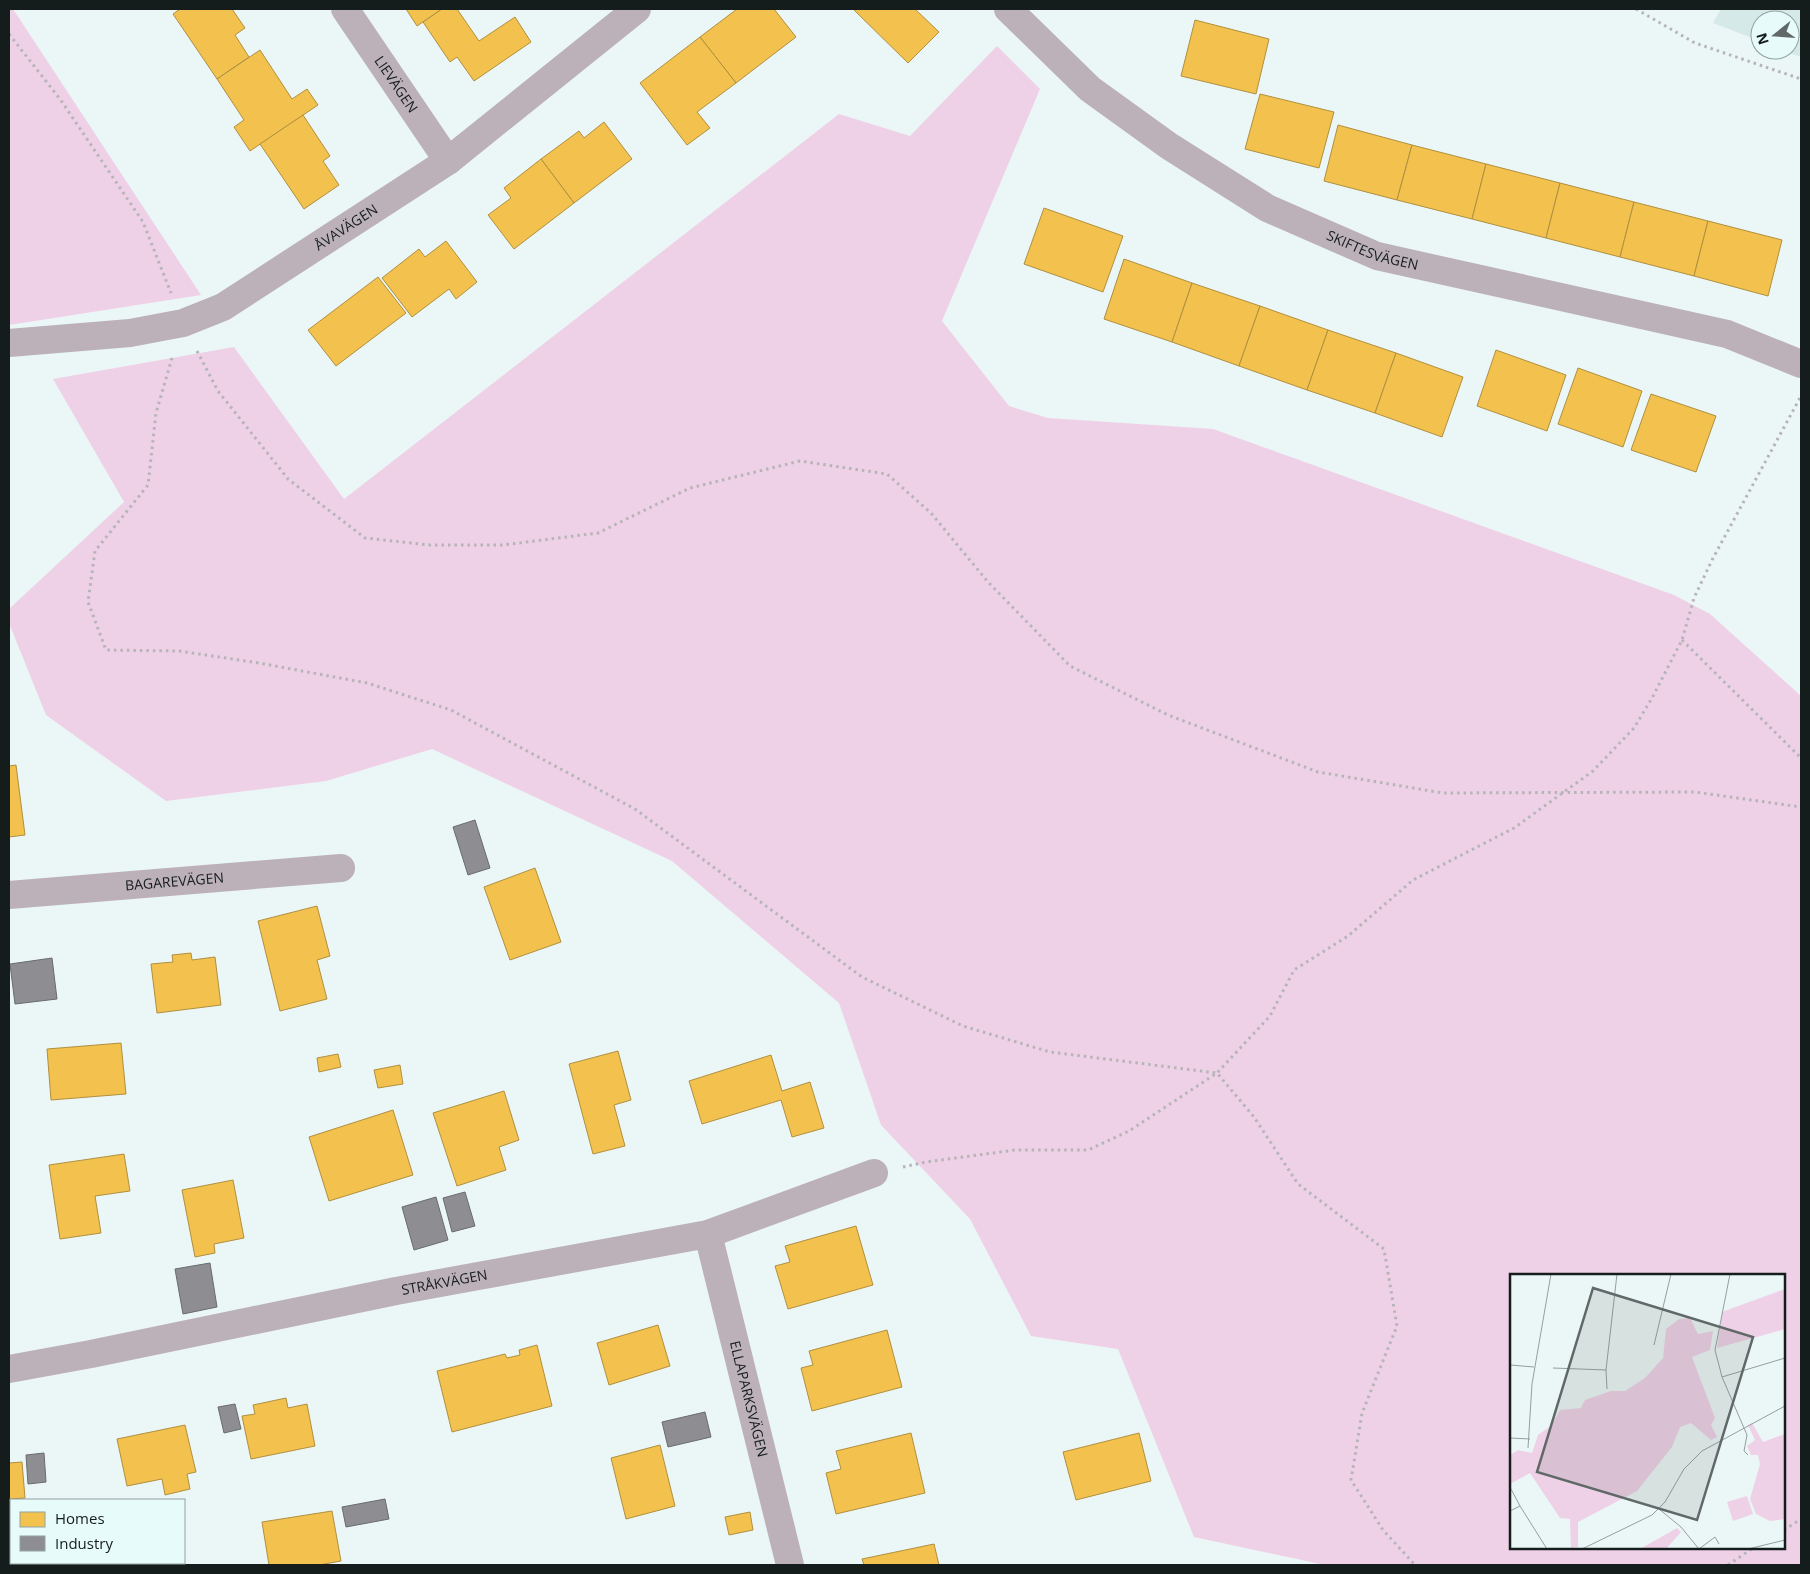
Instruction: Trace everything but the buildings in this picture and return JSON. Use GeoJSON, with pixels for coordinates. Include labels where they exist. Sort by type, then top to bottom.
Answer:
{"type":"FeatureCollection","features":[{"type":"Feature","properties":{"kind":"street","name":"LIEVÄGEN"},"geometry":{"type":"LineString","coordinates":[[345,9],[448,161]]}},
{"type":"Feature","properties":{"kind":"street","name":"ÅVAVÄGEN"},"geometry":{"type":"LineString","coordinates":[[9,343],[130,333],[183,323],[223,306],[448,161],[637,9]]}},
{"type":"Feature","properties":{"kind":"street","name":"SKIFTESVÄGEN"},"geometry":{"type":"LineString","coordinates":[[1008,9],[1090,89],[1169,146],[1267,208],[1378,256],[1727,334],[1801,364]]}},
{"type":"Feature","properties":{"kind":"street","name":"BAGAREVÄGEN"},"geometry":{"type":"LineString","coordinates":[[9,895],[341,868]]}},
{"type":"Feature","properties":{"kind":"street","name":"STRÅKVÄGEN"},"geometry":{"type":"LineString","coordinates":[[9,1369],[101,1352],[396,1291],[708,1234],[874,1173]]}},
{"type":"Feature","properties":{"kind":"street","name":"ELLAPARKSVÄGEN"},"geometry":{"type":"LineString","coordinates":[[708,1234],[790,1565]]}},
{"type":"Feature","properties":{"kind":"path"},"geometry":{"type":"LineString","coordinates":[[1636,9],[1695,43],[1801,79]]}},
{"type":"Feature","properties":{"kind":"path"},"geometry":{"type":"LineString","coordinates":[[9,34],[60,99],[143,222],[183,323],[218,391],[288,479],[366,538],[430,545],[503,545],[598,533],[690,488],[800,461],[887,474],[931,513],[988,582],[1070,666],[1168,715],[1318,772],[1443,793],[1695,792],[1801,807]]}},
{"type":"Feature","properties":{"kind":"path"},"geometry":{"type":"LineString","coordinates":[[183,323],[156,414],[148,485],[96,551],[88,602],[106,650],[179,651],[259,663],[367,683],[451,710],[635,809],[862,977],[963,1026],[1050,1052],[1217,1073],[1254,1117],[1298,1184],[1384,1249],[1397,1326],[1362,1413],[1351,1480],[1383,1530],[1415,1565]]}},
{"type":"Feature","properties":{"kind":"path"},"geometry":{"type":"LineString","coordinates":[[874,1173],[926,1162],[1015,1150],[1088,1150],[1129,1130],[1217,1073],[1270,1016],[1294,970],[1348,936],[1413,880],[1514,828],[1593,771],[1634,728],[1682,640],[1694,598],[1712,560],[1801,396]]}},
{"type":"Feature","properties":{"kind":"path"},"geometry":{"type":"LineString","coordinates":[[1682,640],[1801,758]]}},
{"type":"Feature","properties":{"kind":"path"},"geometry":{"type":"LineString","coordinates":[[1785,1529],[1801,1519]]}},
{"type":"Feature","properties":{"kind":"path"},"geometry":{"type":"LineString","coordinates":[[1728,1565],[1752,1549]]}},
{"type":"Feature","properties":{"kind":"shaded area"},"geometry":{"type":"Polygon","coordinates":[[[9,9],[13,9],[201,295],[9,325],[9,9]]]}},
{"type":"Feature","properties":{"kind":"shaded area"},"geometry":{"type":"Polygon","coordinates":[[[1721,9],[1801,9],[1801,57],[1800,10],[1750,10],[1750,37],[1713,23],[1721,9]]]}},
{"type":"Feature","properties":{"kind":"shaded area"},"geometry":{"type":"Polygon","coordinates":[[[997,46],[1040,89],[942,321],[1009,406],[1048,418],[1213,429],[1674,595],[1710,614],[1801,696],[1801,1565],[1325,1565],[1194,1537],[1118,1349],[1031,1336],[970,1219],[881,1125],[839,1003],[672,861],[432,749],[326,781],[166,801],[46,715],[9,623],[9,609],[124,502],[53,379],[234,347],[344,499],[839,114],[910,136],[997,46]]]}}]}
